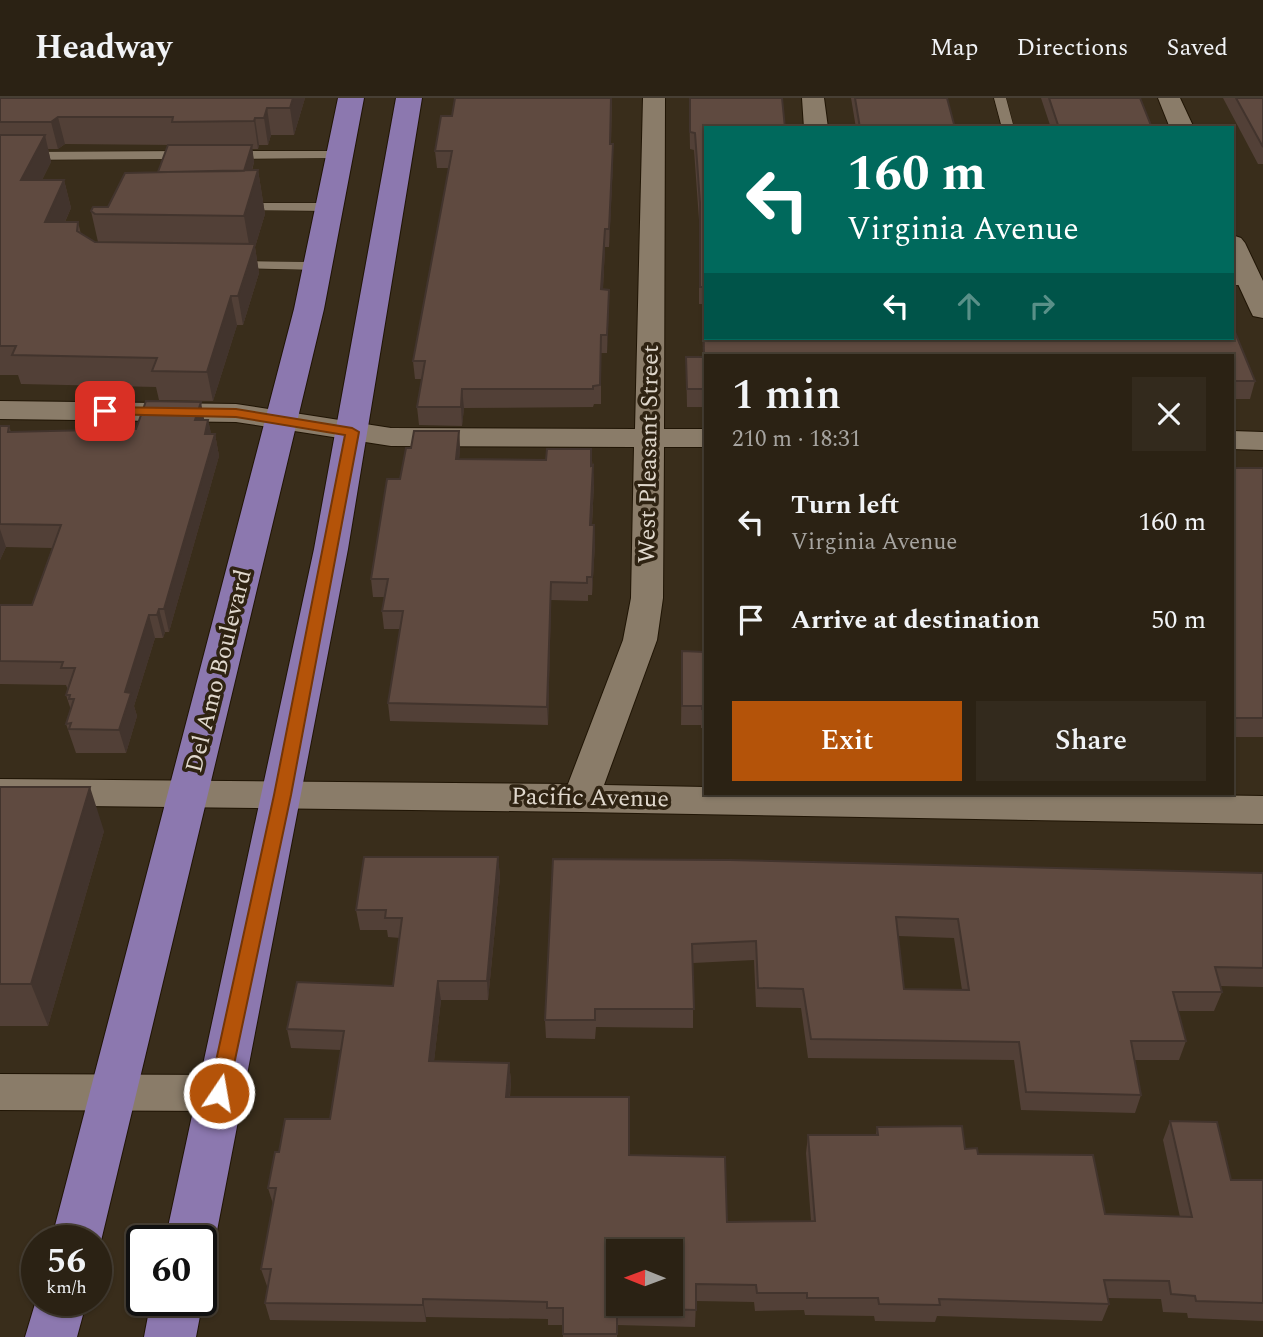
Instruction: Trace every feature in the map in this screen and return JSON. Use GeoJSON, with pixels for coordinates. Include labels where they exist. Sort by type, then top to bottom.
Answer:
{"type":"FeatureCollection","features":[{"type":"Feature","properties":{"kind":"main road","name":"Del Amo Boulevard"},"geometry":{"type":"LineString","coordinates":[[80,1225],[282,419],[351,98]]}},
{"type":"Feature","properties":{"kind":"main road"},"geometry":{"type":"LineString","coordinates":[[193,1225],[282,795],[352,432],[409,98]]}},
{"type":"Feature","properties":{"kind":"main road"},"geometry":{"type":"LineString","coordinates":[[51,1337],[57,1316]]}},
{"type":"Feature","properties":{"kind":"main road"},"geometry":{"type":"LineString","coordinates":[[170,1337],[174,1316]]}},
{"type":"Feature","properties":{"kind":"street","name":"West Pleasant Street"},"geometry":{"type":"LineString","coordinates":[[580,798],[640,640],[648,597],[654,98]]}},
{"type":"Feature","properties":{"kind":"street"},"geometry":{"type":"LineString","coordinates":[[813,98],[816,126]]}},
{"type":"Feature","properties":{"kind":"street"},"geometry":{"type":"LineString","coordinates":[[1170,98],[1181,126]]}},
{"type":"Feature","properties":{"kind":"street"},"geometry":{"type":"LineString","coordinates":[[1234,251],[1241,281],[1263,310]]}},
{"type":"Feature","properties":{"kind":"street"},"geometry":{"type":"LineString","coordinates":[[0,410],[236,413],[391,437],[704,438]]}},
{"type":"Feature","properties":{"kind":"street"},"geometry":{"type":"LineString","coordinates":[[1234,440],[1263,441]]}},
{"type":"Feature","properties":{"kind":"street","name":"Pacific Avenue"},"geometry":{"type":"LineString","coordinates":[[0,792],[580,798],[1263,810]]}},
{"type":"Feature","properties":{"kind":"street"},"geometry":{"type":"LineString","coordinates":[[0,1092],[219,1093]]}},
{"type":"Feature","properties":{"kind":"lane"},"geometry":{"type":"LineString","coordinates":[[1000,98],[1007,126]]}},
{"type":"Feature","properties":{"kind":"lane"},"geometry":{"type":"LineString","coordinates":[[0,156],[203,155]]}},
{"type":"Feature","properties":{"kind":"lane"},"geometry":{"type":"LineString","coordinates":[[217,155],[339,155]]}},
{"type":"Feature","properties":{"kind":"lane"},"geometry":{"type":"LineString","coordinates":[[232,207],[328,207]]}},
{"type":"Feature","properties":{"kind":"lane"},"geometry":{"type":"LineString","coordinates":[[227,265],[317,266]]}},
{"type":"Feature","properties":{"kind":"building"},"geometry":{"type":"Polygon","coordinates":[[[0,98],[293,98],[290,108],[267,108],[264,118],[255,118],[254,121],[172,122],[173,117],[58,117],[51,122],[0,122],[0,98]]]}},
{"type":"Feature","properties":{"kind":"building"},"geometry":{"type":"Polygon","coordinates":[[[455,98],[611,98],[610,144],[613,144],[609,229],[605,229],[601,289],[609,290],[607,335],[601,335],[600,385],[593,386],[593,389],[462,389],[461,407],[417,407],[425,361],[413,361],[452,151],[435,151],[441,116],[452,116],[455,98]]]}},
{"type":"Feature","properties":{"kind":"building"},"geometry":{"type":"Polygon","coordinates":[[[690,98],[782,98],[785,126],[704,126],[704,340],[1234,340],[1234,330],[1255,381],[1234,381],[1234,354],[704,354],[704,357],[703,287],[700,287],[700,203],[695,133],[690,132],[690,98]]]}},
{"type":"Feature","properties":{"kind":"building"},"geometry":{"type":"Polygon","coordinates":[[[855,98],[947,98],[954,126],[860,126],[855,98]]]}},
{"type":"Feature","properties":{"kind":"building"},"geometry":{"type":"Polygon","coordinates":[[[1049,98],[1140,98],[1151,126],[1058,126],[1049,98]]]}},
{"type":"Feature","properties":{"kind":"building"},"geometry":{"type":"Polygon","coordinates":[[[1236,98],[1263,98],[1263,147],[1236,98]]]}},
{"type":"Feature","properties":{"kind":"building"},"geometry":{"type":"Polygon","coordinates":[[[0,135],[45,135],[21,180],[64,180],[45,222],[78,222],[77,231],[95,242],[255,244],[238,296],[231,296],[207,372],[152,371],[157,358],[12,355],[16,346],[0,346],[0,135]]]}},
{"type":"Feature","properties":{"kind":"building"},"geometry":{"type":"Polygon","coordinates":[[[168,145],[252,145],[244,171],[158,172],[168,145]]]}},
{"type":"Feature","properties":{"kind":"building"},"geometry":{"type":"Polygon","coordinates":[[[258,170],[244,216],[95,214],[91,211],[93,207],[108,207],[125,173],[258,170]]]}},
{"type":"Feature","properties":{"kind":"building"},"geometry":{"type":"Polygon","coordinates":[[[686,357],[704,357],[704,389],[687,389],[686,357]]]}},
{"type":"Feature","properties":{"kind":"building"},"geometry":{"type":"Polygon","coordinates":[[[146,401],[201,402],[195,420],[208,420],[205,434],[215,434],[164,609],[159,609],[157,615],[149,615],[125,692],[131,693],[119,730],[69,729],[71,723],[66,724],[74,699],[69,699],[70,695],[66,695],[75,668],[61,668],[63,662],[0,661],[0,605],[32,605],[61,525],[0,524],[0,426],[9,426],[8,432],[136,429],[146,401]]]}},
{"type":"Feature","properties":{"kind":"building"},"geometry":{"type":"Polygon","coordinates":[[[414,431],[459,431],[456,459],[546,460],[547,449],[591,449],[591,466],[593,465],[590,525],[594,525],[592,577],[587,577],[587,583],[551,582],[547,707],[388,703],[403,611],[382,611],[388,579],[371,579],[387,479],[400,479],[406,448],[411,448],[414,431]]]}},
{"type":"Feature","properties":{"kind":"building"},"geometry":{"type":"Polygon","coordinates":[[[1234,468],[1263,468],[1263,718],[1234,718],[1234,468]]]}},
{"type":"Feature","properties":{"kind":"building"},"geometry":{"type":"Polygon","coordinates":[[[682,651],[704,652],[704,709],[702,706],[682,706],[682,651]]]}},
{"type":"Feature","properties":{"kind":"building"},"geometry":{"type":"Polygon","coordinates":[[[0,787],[90,787],[31,984],[0,984],[0,787]]]}},
{"type":"Feature","properties":{"kind":"building"},"geometry":{"type":"Polygon","coordinates":[[[364,857],[498,857],[487,981],[438,981],[429,1061],[509,1063],[506,1097],[629,1097],[629,1155],[725,1157],[727,1222],[815,1221],[808,1135],[878,1135],[877,1127],[962,1126],[965,1149],[977,1148],[978,1154],[1093,1155],[1105,1214],[1192,1217],[1170,1121],[1217,1122],[1231,1180],[1263,1180],[1263,1303],[1196,1301],[1195,1296],[1171,1294],[1169,1281],[1104,1280],[1109,1304],[939,1299],[940,1305],[879,1304],[878,1298],[807,1298],[807,1293],[757,1293],[756,1285],[696,1284],[696,1310],[683,1310],[683,1239],[606,1239],[606,1316],[617,1316],[617,1334],[563,1334],[563,1308],[547,1308],[547,1302],[423,1299],[423,1305],[265,1303],[271,1269],[261,1269],[276,1188],[268,1188],[275,1152],[279,1152],[285,1119],[330,1119],[344,1031],[287,1029],[297,982],[393,986],[402,918],[385,918],[386,910],[356,910],[364,857]]]}},
{"type":"Feature","properties":{"kind":"building"},"geometry":{"type":"Polygon","coordinates":[[[553,859],[730,860],[1263,873],[1263,968],[1215,967],[1222,992],[1173,992],[1186,1041],[1131,1041],[1141,1095],[1026,1092],[1019,1042],[811,1039],[803,989],[758,988],[756,941],[692,944],[694,1009],[595,1009],[595,1020],[545,1020],[553,859]],[[896,917],[904,989],[969,990],[958,919],[896,917]]]}},
{"type":"Feature","properties":{"kind":"route"},"geometry":{"type":"LineString","coordinates":[[105,411],[236,413],[352,432],[282,795],[219,1093]]}}]}
